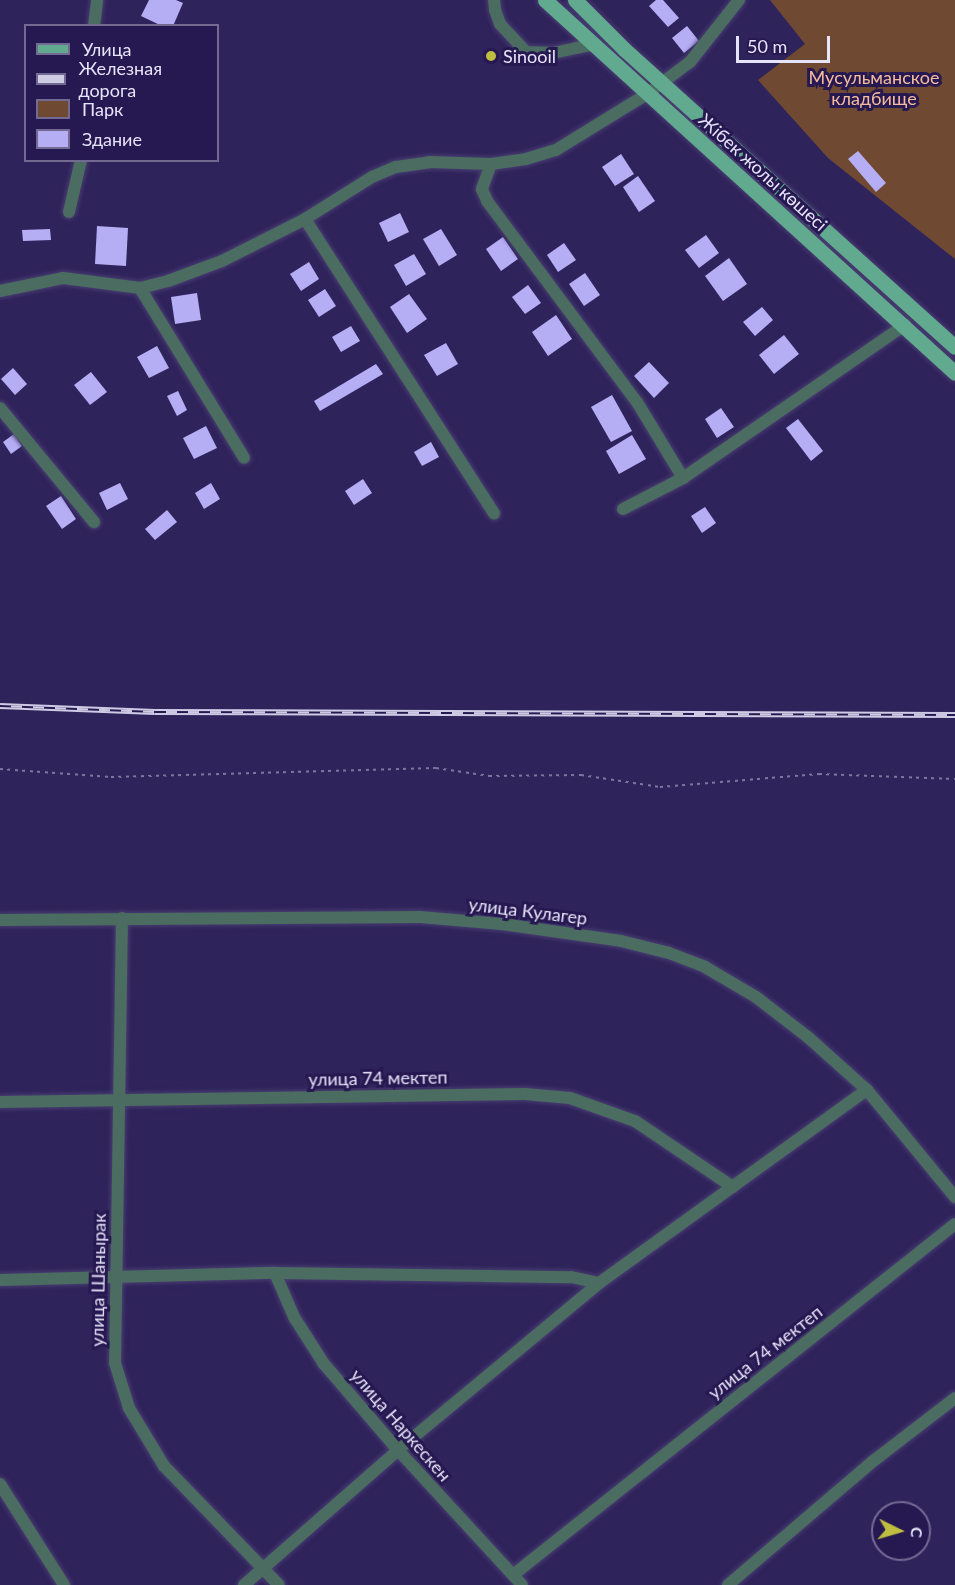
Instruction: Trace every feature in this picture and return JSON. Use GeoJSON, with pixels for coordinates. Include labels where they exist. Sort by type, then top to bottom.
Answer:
{"type":"FeatureCollection","features":[{"type":"Feature","properties":{"kind":"main road","name":"Жібек жолы көшесі"},"geometry":{"type":"LineString","coordinates":[[545,0],[955,373]]}},
{"type":"Feature","properties":{"kind":"main road","name":"Жібек жолы көшесі"},"geometry":{"type":"LineString","coordinates":[[575,0],[662,82],[955,347]]}},
{"type":"Feature","properties":{"kind":"street"},"geometry":{"type":"LineString","coordinates":[[94,24],[97,0]]}},
{"type":"Feature","properties":{"kind":"street"},"geometry":{"type":"LineString","coordinates":[[494,0],[495,10],[501,24],[526,51],[553,53],[592,45]]}},
{"type":"Feature","properties":{"kind":"street"},"geometry":{"type":"LineString","coordinates":[[0,291],[63,278],[140,288],[222,261],[304,219],[372,177],[396,167],[430,162],[491,164],[526,159],[556,150],[647,94],[690,62],[739,0]]}},
{"type":"Feature","properties":{"kind":"street"},"geometry":{"type":"LineString","coordinates":[[69,212],[81,162]]}},
{"type":"Feature","properties":{"kind":"street"},"geometry":{"type":"LineString","coordinates":[[491,164],[482,189],[486,201],[637,402],[683,478]]}},
{"type":"Feature","properties":{"kind":"street"},"geometry":{"type":"LineString","coordinates":[[304,219],[494,513]]}},
{"type":"Feature","properties":{"kind":"street"},"geometry":{"type":"LineString","coordinates":[[140,288],[244,458]]}},
{"type":"Feature","properties":{"kind":"street"},"geometry":{"type":"LineString","coordinates":[[622,509],[683,478],[905,326]]}},
{"type":"Feature","properties":{"kind":"street"},"geometry":{"type":"LineString","coordinates":[[0,408],[94,522]]}},
{"type":"Feature","properties":{"kind":"street","name":"улица Шанырак"},"geometry":{"type":"LineString","coordinates":[[122,918],[115,1363],[129,1408],[164,1466],[279,1585]]}},
{"type":"Feature","properties":{"kind":"street","name":"улица Кулагер"},"geometry":{"type":"LineString","coordinates":[[0,920],[420,918],[502,924],[621,941],[669,953],[705,967],[756,997],[809,1038],[867,1090],[955,1197]]}},
{"type":"Feature","properties":{"kind":"street"},"geometry":{"type":"LineString","coordinates":[[244,1585],[398,1450],[599,1283],[867,1090]]}},
{"type":"Feature","properties":{"kind":"street","name":"улица 74 мектеп"},"geometry":{"type":"LineString","coordinates":[[0,1102],[525,1094],[570,1098],[635,1121],[733,1187]]}},
{"type":"Feature","properties":{"kind":"street","name":"улица 74 мектеп"},"geometry":{"type":"LineString","coordinates":[[513,1575],[955,1224]]}},
{"type":"Feature","properties":{"kind":"street"},"geometry":{"type":"LineString","coordinates":[[0,1280],[275,1273],[571,1277],[599,1283]]}},
{"type":"Feature","properties":{"kind":"street","name":"улица Наркескен"},"geometry":{"type":"LineString","coordinates":[[275,1273],[294,1317],[324,1364],[398,1450],[522,1585]]}},
{"type":"Feature","properties":{"kind":"street"},"geometry":{"type":"LineString","coordinates":[[728,1585],[855,1476],[955,1398]]}},
{"type":"Feature","properties":{"kind":"street"},"geometry":{"type":"LineString","coordinates":[[0,1484],[64,1585]]}},
{"type":"Feature","properties":{"kind":"path"},"geometry":{"type":"LineString","coordinates":[[0,769],[111,777],[436,768],[489,776],[581,775],[660,787],[819,774],[955,779]]}},
{"type":"Feature","properties":{"kind":"green space","name":"Мусульманское кладбище"},"geometry":{"type":"Polygon","coordinates":[[[770,0],[955,0],[955,259],[828,158],[758,80],[805,44],[770,0]]]}},
{"type":"Feature","properties":{"kind":"building"},"geometry":{"type":"Polygon","coordinates":[[[149,0],[176,0],[183,3],[174,24],[158,24],[141,16],[149,0]]]}},
{"type":"Feature","properties":{"kind":"building"},"geometry":{"type":"Polygon","coordinates":[[[656,0],[663,0],[679,18],[668,27],[649,6],[656,0]]]}},
{"type":"Feature","properties":{"kind":"building"},"geometry":{"type":"Polygon","coordinates":[[[687,26],[699,41],[684,53],[672,38],[687,26]]]}},
{"type":"Feature","properties":{"kind":"building"},"geometry":{"type":"Polygon","coordinates":[[[858,151],[886,183],[876,192],[848,159],[858,151]]]}},
{"type":"Feature","properties":{"kind":"building"},"geometry":{"type":"Polygon","coordinates":[[[621,154],[634,174],[615,186],[602,167],[621,154]]]}},
{"type":"Feature","properties":{"kind":"building"},"geometry":{"type":"Polygon","coordinates":[[[638,176],[655,201],[639,212],[623,187],[638,176]]]}},
{"type":"Feature","properties":{"kind":"building"},"geometry":{"type":"Polygon","coordinates":[[[400,213],[409,232],[388,242],[379,223],[400,213]]]}},
{"type":"Feature","properties":{"kind":"building"},"geometry":{"type":"Polygon","coordinates":[[[97,226],[128,228],[126,266],[95,264],[97,226]]]}},
{"type":"Feature","properties":{"kind":"building"},"geometry":{"type":"Polygon","coordinates":[[[50,229],[51,240],[23,241],[22,230],[50,229]]]}},
{"type":"Feature","properties":{"kind":"building"},"geometry":{"type":"Polygon","coordinates":[[[441,229],[457,255],[439,266],[423,239],[441,229]]]}},
{"type":"Feature","properties":{"kind":"building"},"geometry":{"type":"Polygon","coordinates":[[[706,235],[719,253],[699,268],[685,250],[706,235]]]}},
{"type":"Feature","properties":{"kind":"building"},"geometry":{"type":"Polygon","coordinates":[[[503,237],[518,259],[501,271],[486,249],[503,237]]]}},
{"type":"Feature","properties":{"kind":"building"},"geometry":{"type":"Polygon","coordinates":[[[564,243],[576,260],[558,272],[547,255],[564,243]]]}},
{"type":"Feature","properties":{"kind":"building"},"geometry":{"type":"Polygon","coordinates":[[[414,254],[426,274],[406,286],[394,265],[414,254]]]}},
{"type":"Feature","properties":{"kind":"building"},"geometry":{"type":"Polygon","coordinates":[[[729,258],[747,284],[723,301],[705,276],[729,258]]]}},
{"type":"Feature","properties":{"kind":"building"},"geometry":{"type":"Polygon","coordinates":[[[309,262],[319,279],[301,291],[290,274],[309,262]]]}},
{"type":"Feature","properties":{"kind":"building"},"geometry":{"type":"Polygon","coordinates":[[[585,273],[600,295],[584,306],[569,284],[585,273]]]}},
{"type":"Feature","properties":{"kind":"building"},"geometry":{"type":"Polygon","coordinates":[[[528,285],[541,303],[525,314],[512,297],[528,285]]]}},
{"type":"Feature","properties":{"kind":"building"},"geometry":{"type":"Polygon","coordinates":[[[325,289],[336,306],[319,317],[308,300],[325,289]]]}},
{"type":"Feature","properties":{"kind":"building"},"geometry":{"type":"Polygon","coordinates":[[[197,293],[201,320],[175,324],[171,297],[197,293]]]}},
{"type":"Feature","properties":{"kind":"building"},"geometry":{"type":"Polygon","coordinates":[[[409,294],[427,319],[407,333],[390,307],[409,294]]]}},
{"type":"Feature","properties":{"kind":"building"},"geometry":{"type":"Polygon","coordinates":[[[762,307],[773,320],[755,336],[743,322],[762,307]]]}},
{"type":"Feature","properties":{"kind":"building"},"geometry":{"type":"Polygon","coordinates":[[[556,315],[572,339],[548,356],[532,332],[556,315]]]}},
{"type":"Feature","properties":{"kind":"building"},"geometry":{"type":"Polygon","coordinates":[[[351,326],[360,341],[341,352],[332,337],[351,326]]]}},
{"type":"Feature","properties":{"kind":"building"},"geometry":{"type":"Polygon","coordinates":[[[784,335],[799,354],[774,374],[759,355],[784,335]]]}},
{"type":"Feature","properties":{"kind":"building"},"geometry":{"type":"Polygon","coordinates":[[[446,343],[458,364],[437,376],[424,355],[446,343]]]}},
{"type":"Feature","properties":{"kind":"building"},"geometry":{"type":"Polygon","coordinates":[[[157,346],[169,368],[149,378],[137,357],[157,346]]]}},
{"type":"Feature","properties":{"kind":"building"},"geometry":{"type":"Polygon","coordinates":[[[649,362],[669,383],[654,398],[634,376],[649,362]]]}},
{"type":"Feature","properties":{"kind":"building"},"geometry":{"type":"Polygon","coordinates":[[[376,364],[383,374],[320,411],[314,401],[376,364]]]}},
{"type":"Feature","properties":{"kind":"building"},"geometry":{"type":"Polygon","coordinates":[[[13,368],[27,384],[15,395],[1,379],[13,368]]]}},
{"type":"Feature","properties":{"kind":"building"},"geometry":{"type":"Polygon","coordinates":[[[91,372],[107,392],[90,405],[74,385],[91,372]]]}},
{"type":"Feature","properties":{"kind":"building"},"geometry":{"type":"Polygon","coordinates":[[[178,391],[187,410],[177,416],[167,396],[178,391]]]}},
{"type":"Feature","properties":{"kind":"building"},"geometry":{"type":"Polygon","coordinates":[[[612,395],[632,431],[611,442],[591,407],[612,395]]]}},
{"type":"Feature","properties":{"kind":"building"},"geometry":{"type":"Polygon","coordinates":[[[721,408],[734,427],[717,438],[705,419],[721,408]]]}},
{"type":"Feature","properties":{"kind":"building"},"geometry":{"type":"Polygon","coordinates":[[[798,419],[823,451],[811,461],[786,428],[798,419]]]}},
{"type":"Feature","properties":{"kind":"building"},"geometry":{"type":"Polygon","coordinates":[[[206,426],[217,448],[194,459],[183,438],[206,426]]]}},
{"type":"Feature","properties":{"kind":"building"},"geometry":{"type":"Polygon","coordinates":[[[14,434],[22,446],[11,454],[3,442],[14,434]]]}},
{"type":"Feature","properties":{"kind":"building"},"geometry":{"type":"Polygon","coordinates":[[[632,435],[646,459],[619,474],[606,451],[632,435]]]}},
{"type":"Feature","properties":{"kind":"building"},"geometry":{"type":"Polygon","coordinates":[[[431,442],[439,457],[422,466],[414,452],[431,442]]]}},
{"type":"Feature","properties":{"kind":"building"},"geometry":{"type":"Polygon","coordinates":[[[363,479],[372,493],[354,505],[345,491],[363,479]]]}},
{"type":"Feature","properties":{"kind":"building"},"geometry":{"type":"Polygon","coordinates":[[[120,483],[128,499],[107,510],[99,493],[120,483]]]}},
{"type":"Feature","properties":{"kind":"building"},"geometry":{"type":"Polygon","coordinates":[[[211,483],[220,499],[204,509],[195,493],[211,483]]]}},
{"type":"Feature","properties":{"kind":"building"},"geometry":{"type":"Polygon","coordinates":[[[61,496],[76,519],[62,529],[46,506],[61,496]]]}},
{"type":"Feature","properties":{"kind":"building"},"geometry":{"type":"Polygon","coordinates":[[[705,507],[716,523],[702,533],[691,516],[705,507]]]}},
{"type":"Feature","properties":{"kind":"building"},"geometry":{"type":"Polygon","coordinates":[[[167,510],[177,522],[155,540],[145,529],[167,510]]]}},
{"type":"Feature","properties":{"kind":"railway"},"geometry":{"type":"LineString","coordinates":[[0,706],[155,712],[955,715]]}},
{"type":"Feature","properties":{"kind":"place","name":"Sinooil"},"geometry":{"type":"Point","coordinates":[491,56]}}]}
